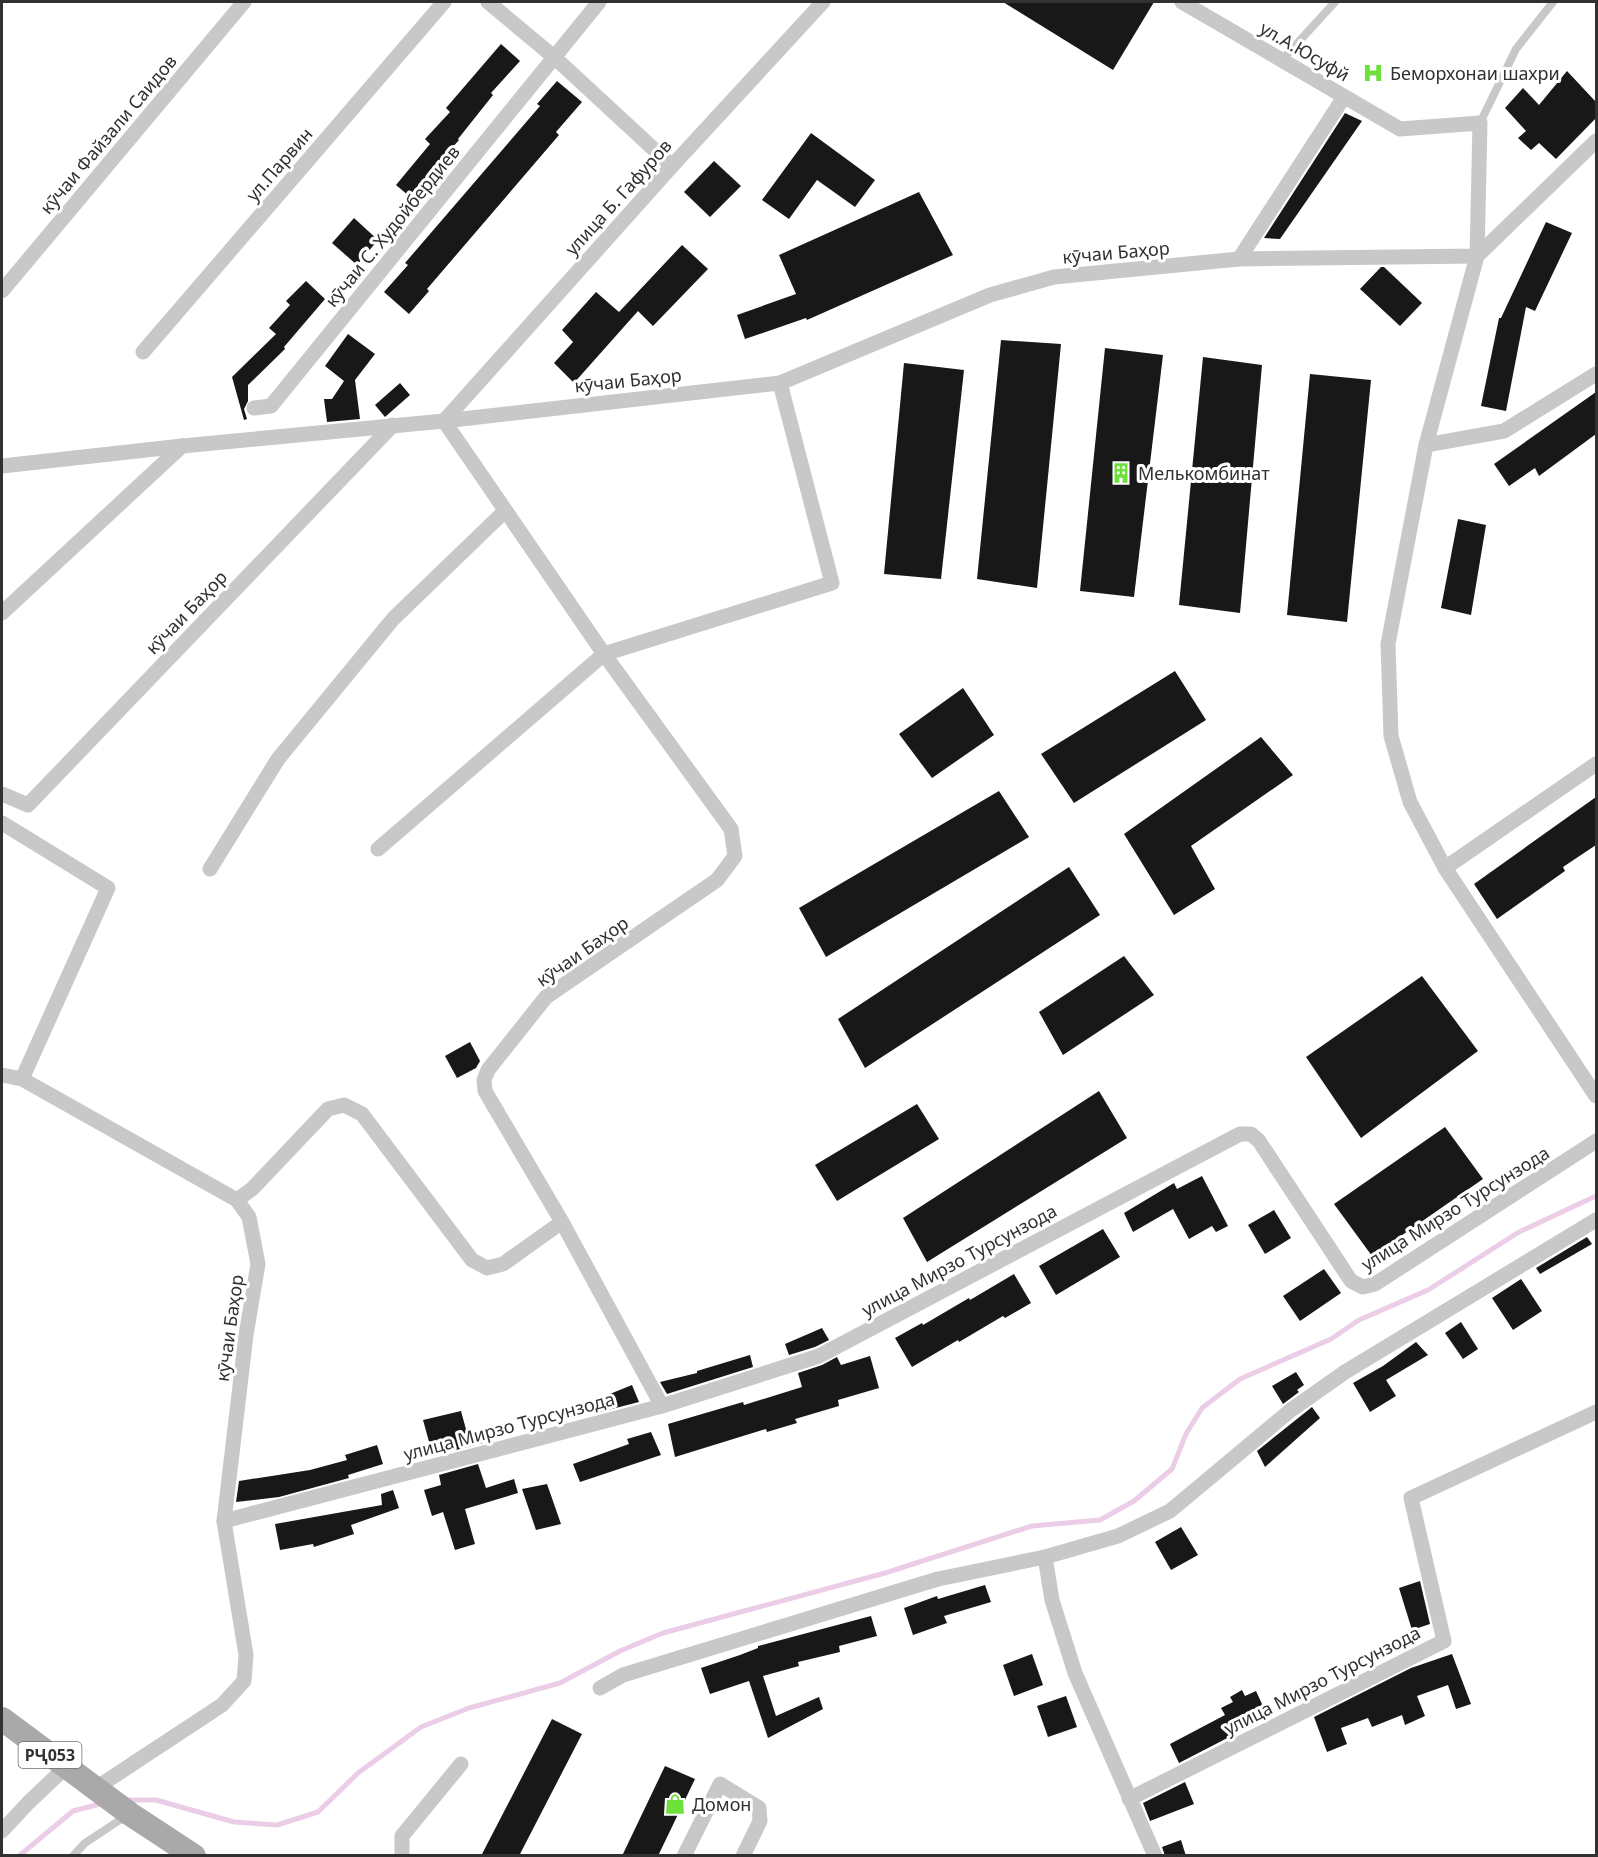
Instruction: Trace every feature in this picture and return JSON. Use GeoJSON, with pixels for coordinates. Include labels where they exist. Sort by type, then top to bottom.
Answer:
{"type":"FeatureCollection","features":[{"type":"Feature","properties":{"kind":"main road","name":"РҶ053"},"geometry":{"type":"LineString","coordinates":[[2,1719],[127,1811],[194,1856]]}},
{"type":"Feature","properties":{"kind":"street","name":"кӯчаи Файзали Саидов"},"geometry":{"type":"LineString","coordinates":[[2,291],[244,2]]}},
{"type":"Feature","properties":{"kind":"street","name":"ул.Парвин"},"geometry":{"type":"LineString","coordinates":[[143,352],[444,2]]}},
{"type":"Feature","properties":{"kind":"street"},"geometry":{"type":"LineString","coordinates":[[488,2],[554,57],[672,166]]}},
{"type":"Feature","properties":{"kind":"street","name":"кӯчаи С. Худойбердиев"},"geometry":{"type":"LineString","coordinates":[[254,408],[271,406],[599,2]]}},
{"type":"Feature","properties":{"kind":"street","name":"улица Б. Гафуров"},"geometry":{"type":"LineString","coordinates":[[444,421],[672,166],[823,2]]}},
{"type":"Feature","properties":{"kind":"street","name":"ул.А.Юсуфй"},"geometry":{"type":"LineString","coordinates":[[1182,2],[1400,129],[1480,123]]}},
{"type":"Feature","properties":{"kind":"street"},"geometry":{"type":"LineString","coordinates":[[1239,260],[1344,97]]}},
{"type":"Feature","properties":{"kind":"street"},"geometry":{"type":"LineString","coordinates":[[1480,123],[1477,256],[1426,445],[1388,644],[1391,736],[1410,802],[1445,868],[1596,1096]]}},
{"type":"Feature","properties":{"kind":"street"},"geometry":{"type":"LineString","coordinates":[[1477,256],[1596,141]]}},
{"type":"Feature","properties":{"kind":"street","name":"кӯчаи Баҳор"},"geometry":{"type":"LineString","coordinates":[[2,466],[444,421],[780,383],[990,295],[1054,277],[1239,260],[1477,256]]}},
{"type":"Feature","properties":{"kind":"street"},"geometry":{"type":"LineString","coordinates":[[1426,445],[1504,431],[1596,374]]}},
{"type":"Feature","properties":{"kind":"street"},"geometry":{"type":"LineString","coordinates":[[378,849],[604,654],[832,583],[780,383]]}},
{"type":"Feature","properties":{"kind":"street","name":"кӯчаи Баҳор"},"geometry":{"type":"LineString","coordinates":[[444,421],[604,654],[731,829],[735,856],[717,880],[546,997],[488,1071],[484,1080],[485,1091],[562,1222],[662,1406]]}},
{"type":"Feature","properties":{"kind":"street","name":"кӯчаи Баҳор"},"geometry":{"type":"LineString","coordinates":[[2,794],[28,805],[393,425]]}},
{"type":"Feature","properties":{"kind":"street"},"geometry":{"type":"LineString","coordinates":[[2,613],[182,446]]}},
{"type":"Feature","properties":{"kind":"street"},"geometry":{"type":"LineString","coordinates":[[210,869],[278,759],[386,628],[505,511]]}},
{"type":"Feature","properties":{"kind":"street"},"geometry":{"type":"LineString","coordinates":[[1445,868],[1596,764]]}},
{"type":"Feature","properties":{"kind":"street"},"geometry":{"type":"LineString","coordinates":[[2,823],[108,888],[22,1079]]}},
{"type":"Feature","properties":{"kind":"street"},"geometry":{"type":"LineString","coordinates":[[2,1075],[22,1079],[237,1200],[252,1190],[328,1109],[344,1105],[362,1114],[472,1260],[487,1268],[503,1264],[562,1222]]}},
{"type":"Feature","properties":{"kind":"street","name":"улица Мирзо Турсунзода"},"geometry":{"type":"LineString","coordinates":[[224,1521],[662,1406],[819,1356],[1240,1134],[1251,1134],[1259,1141],[1351,1281],[1363,1287],[1375,1284],[1596,1142]]}},
{"type":"Feature","properties":{"kind":"street","name":"кӯчаи Баҳор"},"geometry":{"type":"LineString","coordinates":[[97,1789],[222,1705],[244,1681],[246,1655],[224,1521],[246,1335],[258,1264],[249,1216],[237,1200]]}},
{"type":"Feature","properties":{"kind":"street"},"geometry":{"type":"LineString","coordinates":[[600,1688],[623,1675],[938,1579],[1045,1557],[1118,1536],[1170,1511],[1291,1410],[1345,1372],[1596,1220]]}},
{"type":"Feature","properties":{"kind":"street","name":"улица Мирзо Турсунзода"},"geometry":{"type":"LineString","coordinates":[[1129,1799],[1444,1641],[1411,1498],[1596,1412]]}},
{"type":"Feature","properties":{"kind":"street"},"geometry":{"type":"LineString","coordinates":[[1045,1557],[1052,1600],[1075,1673],[1155,1856]]}},
{"type":"Feature","properties":{"kind":"street"},"geometry":{"type":"LineString","coordinates":[[402,1856],[402,1836],[461,1764]]}},
{"type":"Feature","properties":{"kind":"street"},"geometry":{"type":"LineString","coordinates":[[2,1831],[66,1767]]}},
{"type":"Feature","properties":{"kind":"street"},"geometry":{"type":"LineString","coordinates":[[684,1856],[720,1784],[759,1808],[760,1821],[743,1856]]}},
{"type":"Feature","properties":{"kind":"lane"},"geometry":{"type":"LineString","coordinates":[[1282,60],[1335,2]]}},
{"type":"Feature","properties":{"kind":"lane"},"geometry":{"type":"LineString","coordinates":[[1480,123],[1516,50],[1553,2]]}},
{"type":"Feature","properties":{"kind":"lane"},"geometry":{"type":"LineString","coordinates":[[73,1856],[85,1843],[127,1811]]}},
{"type":"Feature","properties":{"kind":"building"},"geometry":{"type":"Polygon","coordinates":[[[1003,2],[1154,2],[1113,70],[1003,2]]]}},
{"type":"Feature","properties":{"kind":"building"},"geometry":{"type":"Polygon","coordinates":[[[501,44],[520,61],[491,93],[493,95],[459,140],[409,196],[396,185],[430,144],[425,139],[450,112],[446,108],[501,44]]]}},
{"type":"Feature","properties":{"kind":"building"},"geometry":{"type":"Polygon","coordinates":[[[1567,71],[1596,102],[1596,118],[1556,159],[1539,143],[1531,150],[1518,138],[1526,131],[1505,108],[1523,88],[1539,105],[1567,71]]]}},
{"type":"Feature","properties":{"kind":"building"},"geometry":{"type":"Polygon","coordinates":[[[557,81],[582,102],[556,132],[559,135],[427,289],[429,291],[409,314],[384,292],[408,265],[405,263],[540,106],[537,104],[557,81]]]}},
{"type":"Feature","properties":{"kind":"building"},"geometry":{"type":"Polygon","coordinates":[[[1345,113],[1362,121],[1280,239],[1264,238],[1345,113]]]}},
{"type":"Feature","properties":{"kind":"building"},"geometry":{"type":"Polygon","coordinates":[[[811,133],[875,180],[855,207],[817,180],[789,219],[762,200],[811,133]]]}},
{"type":"Feature","properties":{"kind":"building"},"geometry":{"type":"Polygon","coordinates":[[[714,161],[741,186],[710,217],[684,192],[714,161]]]}},
{"type":"Feature","properties":{"kind":"building"},"geometry":{"type":"Polygon","coordinates":[[[919,192],[953,255],[807,320],[806,318],[745,339],[737,315],[796,294],[779,255],[919,192]]]}},
{"type":"Feature","properties":{"kind":"building"},"geometry":{"type":"Polygon","coordinates":[[[354,218],[378,240],[357,265],[332,243],[354,218]]]}},
{"type":"Feature","properties":{"kind":"building"},"geometry":{"type":"Polygon","coordinates":[[[1546,222],[1572,233],[1535,311],[1526,307],[1506,411],[1481,406],[1499,318],[1546,222]]]}},
{"type":"Feature","properties":{"kind":"building"},"geometry":{"type":"Polygon","coordinates":[[[682,245],[708,269],[653,326],[638,311],[574,383],[554,363],[573,342],[562,330],[596,292],[619,312],[682,245]]]}},
{"type":"Feature","properties":{"kind":"building"},"geometry":{"type":"Polygon","coordinates":[[[1381,267],[1384,267],[1422,303],[1400,326],[1360,289],[1381,267]]]}},
{"type":"Feature","properties":{"kind":"building"},"geometry":{"type":"Polygon","coordinates":[[[306,281],[325,299],[284,347],[285,349],[248,385],[248,401],[244,409],[247,419],[244,420],[232,377],[276,334],[269,328],[290,305],[286,301],[306,281]]]}},
{"type":"Feature","properties":{"kind":"building"},"geometry":{"type":"Polygon","coordinates":[[[348,334],[375,354],[355,380],[360,419],[327,422],[324,399],[332,399],[344,381],[325,366],[348,334]]]}},
{"type":"Feature","properties":{"kind":"building"},"geometry":{"type":"Polygon","coordinates":[[[1001,340],[1061,344],[1037,588],[977,579],[1001,340]]]}},
{"type":"Feature","properties":{"kind":"building","name":"Мелькомбинат"},"geometry":{"type":"Polygon","coordinates":[[[1105,348],[1163,355],[1134,597],[1080,591],[1105,348]]]}},
{"type":"Feature","properties":{"kind":"building"},"geometry":{"type":"Polygon","coordinates":[[[1203,357],[1262,365],[1240,613],[1179,605],[1203,357]]]}},
{"type":"Feature","properties":{"kind":"building"},"geometry":{"type":"Polygon","coordinates":[[[904,363],[964,370],[941,579],[884,574],[904,363]]]}},
{"type":"Feature","properties":{"kind":"building"},"geometry":{"type":"Polygon","coordinates":[[[1310,374],[1371,380],[1347,622],[1287,615],[1310,374]]]}},
{"type":"Feature","properties":{"kind":"building"},"geometry":{"type":"Polygon","coordinates":[[[400,383],[410,395],[385,417],[375,405],[400,383]]]}},
{"type":"Feature","properties":{"kind":"building"},"geometry":{"type":"Polygon","coordinates":[[[1596,392],[1596,434],[1539,476],[1535,468],[1509,486],[1494,464],[1596,392]]]}},
{"type":"Feature","properties":{"kind":"building"},"geometry":{"type":"Polygon","coordinates":[[[1458,519],[1486,525],[1471,615],[1441,608],[1458,519]]]}},
{"type":"Feature","properties":{"kind":"building"},"geometry":{"type":"Polygon","coordinates":[[[1175,671],[1206,720],[1074,803],[1041,754],[1175,671]]]}},
{"type":"Feature","properties":{"kind":"building"},"geometry":{"type":"Polygon","coordinates":[[[963,688],[994,735],[932,778],[899,734],[963,688]]]}},
{"type":"Feature","properties":{"kind":"building"},"geometry":{"type":"Polygon","coordinates":[[[1261,737],[1293,775],[1191,846],[1215,889],[1174,915],[1124,834],[1261,737]]]}},
{"type":"Feature","properties":{"kind":"building"},"geometry":{"type":"Polygon","coordinates":[[[999,791],[1029,837],[826,957],[799,908],[999,791]]]}},
{"type":"Feature","properties":{"kind":"building"},"geometry":{"type":"Polygon","coordinates":[[[1596,797],[1596,845],[1563,867],[1565,871],[1497,919],[1474,884],[1596,797]]]}},
{"type":"Feature","properties":{"kind":"building"},"geometry":{"type":"Polygon","coordinates":[[[1069,867],[1100,915],[865,1068],[838,1019],[1069,867]]]}},
{"type":"Feature","properties":{"kind":"building"},"geometry":{"type":"Polygon","coordinates":[[[1124,956],[1154,995],[1063,1055],[1039,1012],[1124,956]]]}},
{"type":"Feature","properties":{"kind":"building"},"geometry":{"type":"Polygon","coordinates":[[[1422,976],[1478,1051],[1361,1138],[1306,1057],[1422,976]]]}},
{"type":"Feature","properties":{"kind":"building"},"geometry":{"type":"Polygon","coordinates":[[[470,1042],[480,1061],[476,1068],[457,1078],[445,1056],[470,1042]]]}},
{"type":"Feature","properties":{"kind":"building"},"geometry":{"type":"Polygon","coordinates":[[[1099,1091],[1127,1138],[927,1262],[903,1218],[1099,1091]]]}},
{"type":"Feature","properties":{"kind":"building"},"geometry":{"type":"Polygon","coordinates":[[[917,1104],[939,1139],[837,1201],[815,1165],[917,1104]]]}},
{"type":"Feature","properties":{"kind":"building"},"geometry":{"type":"Polygon","coordinates":[[[1445,1127],[1483,1179],[1372,1256],[1334,1204],[1445,1127]]]}},
{"type":"Feature","properties":{"kind":"building"},"geometry":{"type":"Polygon","coordinates":[[[1202,1176],[1228,1226],[1216,1232],[1212,1226],[1189,1239],[1173,1209],[1133,1232],[1124,1213],[1174,1183],[1177,1189],[1202,1176]]]}},
{"type":"Feature","properties":{"kind":"building"},"geometry":{"type":"Polygon","coordinates":[[[1274,1210],[1291,1238],[1265,1254],[1248,1225],[1274,1210]]]}},
{"type":"Feature","properties":{"kind":"building"},"geometry":{"type":"Polygon","coordinates":[[[1103,1229],[1120,1257],[1056,1295],[1039,1266],[1103,1229]]]}},
{"type":"Feature","properties":{"kind":"building"},"geometry":{"type":"Polygon","coordinates":[[[1587,1237],[1592,1244],[1540,1274],[1536,1268],[1587,1237]]]}},
{"type":"Feature","properties":{"kind":"building"},"geometry":{"type":"Polygon","coordinates":[[[1324,1269],[1341,1293],[1300,1321],[1283,1296],[1324,1269]]]}},
{"type":"Feature","properties":{"kind":"building"},"geometry":{"type":"Polygon","coordinates":[[[1014,1274],[1031,1303],[1005,1318],[1003,1316],[959,1342],[958,1340],[912,1367],[895,1338],[922,1323],[923,1325],[969,1298],[970,1300],[1014,1274]]]}},
{"type":"Feature","properties":{"kind":"building"},"geometry":{"type":"Polygon","coordinates":[[[1521,1279],[1542,1311],[1513,1330],[1492,1298],[1521,1279]]]}},
{"type":"Feature","properties":{"kind":"building"},"geometry":{"type":"Polygon","coordinates":[[[1461,1322],[1478,1349],[1463,1359],[1445,1333],[1461,1322]]]}},
{"type":"Feature","properties":{"kind":"building"},"geometry":{"type":"Polygon","coordinates":[[[822,1328],[829,1340],[789,1355],[785,1344],[822,1328]]]}},
{"type":"Feature","properties":{"kind":"building"},"geometry":{"type":"Polygon","coordinates":[[[1416,1342],[1428,1355],[1386,1380],[1396,1396],[1370,1412],[1353,1383],[1383,1366],[1416,1342]]]}},
{"type":"Feature","properties":{"kind":"building"},"geometry":{"type":"Polygon","coordinates":[[[750,1355],[753,1367],[667,1394],[660,1382],[697,1373],[697,1371],[750,1355]]]}},
{"type":"Feature","properties":{"kind":"building"},"geometry":{"type":"Polygon","coordinates":[[[870,1356],[879,1388],[838,1400],[839,1406],[795,1419],[797,1423],[767,1432],[766,1429],[675,1457],[668,1424],[743,1402],[744,1405],[802,1387],[798,1373],[837,1357],[841,1365],[870,1356]]]}},
{"type":"Feature","properties":{"kind":"building"},"geometry":{"type":"Polygon","coordinates":[[[1296,1372],[1304,1385],[1297,1390],[1299,1392],[1283,1404],[1272,1386],[1296,1372]]]}},
{"type":"Feature","properties":{"kind":"building"},"geometry":{"type":"Polygon","coordinates":[[[632,1385],[639,1402],[600,1412],[595,1400],[632,1385]]]}},
{"type":"Feature","properties":{"kind":"building"},"geometry":{"type":"Polygon","coordinates":[[[1312,1407],[1320,1418],[1265,1467],[1257,1451],[1312,1407]]]}},
{"type":"Feature","properties":{"kind":"building"},"geometry":{"type":"Polygon","coordinates":[[[461,1411],[467,1433],[479,1430],[483,1443],[433,1456],[423,1420],[461,1411]]]}},
{"type":"Feature","properties":{"kind":"building"},"geometry":{"type":"Polygon","coordinates":[[[651,1432],[661,1455],[580,1482],[573,1464],[629,1444],[627,1439],[651,1432]]]}},
{"type":"Feature","properties":{"kind":"building"},"geometry":{"type":"Polygon","coordinates":[[[377,1445],[383,1464],[348,1475],[349,1478],[279,1497],[236,1502],[239,1481],[310,1470],[347,1460],[345,1455],[377,1445]]]}},
{"type":"Feature","properties":{"kind":"building"},"geometry":{"type":"Polygon","coordinates":[[[478,1464],[486,1488],[514,1479],[518,1493],[465,1509],[475,1544],[455,1550],[443,1512],[432,1516],[424,1490],[441,1485],[439,1475],[478,1464]]]}},
{"type":"Feature","properties":{"kind":"building"},"geometry":{"type":"Polygon","coordinates":[[[547,1484],[561,1524],[536,1530],[522,1489],[547,1484]]]}},
{"type":"Feature","properties":{"kind":"building"},"geometry":{"type":"Polygon","coordinates":[[[393,1490],[399,1508],[351,1525],[354,1534],[314,1547],[313,1544],[280,1550],[275,1524],[382,1505],[381,1494],[393,1490]]]}},
{"type":"Feature","properties":{"kind":"building"},"geometry":{"type":"Polygon","coordinates":[[[1181,1527],[1198,1555],[1171,1570],[1155,1542],[1181,1527]]]}},
{"type":"Feature","properties":{"kind":"building"},"geometry":{"type":"Polygon","coordinates":[[[1420,1581],[1430,1624],[1412,1630],[1399,1588],[1420,1581]]]}},
{"type":"Feature","properties":{"kind":"building"},"geometry":{"type":"Polygon","coordinates":[[[985,1585],[991,1602],[944,1616],[947,1623],[913,1635],[904,1608],[937,1596],[938,1599],[985,1585]]]}},
{"type":"Feature","properties":{"kind":"building"},"geometry":{"type":"Polygon","coordinates":[[[871,1616],[877,1636],[839,1646],[840,1652],[798,1662],[799,1666],[763,1676],[776,1716],[819,1697],[823,1709],[768,1738],[749,1681],[710,1694],[701,1668],[740,1655],[758,1646],[871,1616]]]}},
{"type":"Feature","properties":{"kind":"building"},"geometry":{"type":"Polygon","coordinates":[[[1032,1654],[1043,1685],[1014,1696],[1003,1665],[1032,1654]]]}},
{"type":"Feature","properties":{"kind":"building"},"geometry":{"type":"Polygon","coordinates":[[[1452,1654],[1471,1704],[1456,1709],[1448,1685],[1417,1696],[1425,1716],[1405,1725],[1402,1715],[1372,1727],[1368,1718],[1341,1728],[1347,1744],[1327,1752],[1314,1717],[1411,1668],[1452,1654]]]}},
{"type":"Feature","properties":{"kind":"building"},"geometry":{"type":"Polygon","coordinates":[[[1242,1690],[1245,1696],[1256,1691],[1268,1717],[1179,1763],[1170,1744],[1225,1715],[1221,1708],[1233,1702],[1230,1697],[1242,1690]]]}},
{"type":"Feature","properties":{"kind":"building"},"geometry":{"type":"Polygon","coordinates":[[[1066,1696],[1077,1727],[1048,1737],[1037,1706],[1066,1696]]]}},
{"type":"Feature","properties":{"kind":"building"},"geometry":{"type":"Polygon","coordinates":[[[552,1719],[582,1734],[519,1856],[481,1856],[552,1719]]]}},
{"type":"Feature","properties":{"kind":"building"},"geometry":{"type":"Polygon","coordinates":[[[665,1766],[695,1779],[658,1856],[622,1856],[665,1766]]]}},
{"type":"Feature","properties":{"kind":"building"},"geometry":{"type":"Polygon","coordinates":[[[1185,1782],[1194,1804],[1150,1821],[1143,1803],[1185,1782]]]}},
{"type":"Feature","properties":{"kind":"building"},"geometry":{"type":"Polygon","coordinates":[[[1181,1840],[1186,1856],[1165,1856],[1162,1847],[1181,1840]]]}},
{"type":"Feature","properties":{"kind":"waterway"},"geometry":{"type":"LineString","coordinates":[[125,1800],[156,1800],[234,1822],[277,1825],[318,1812],[358,1773],[421,1727],[469,1708],[560,1683],[620,1651],[663,1633],[885,1573],[1032,1526],[1100,1520],[1134,1501],[1172,1469],[1186,1434],[1202,1408],[1240,1379],[1331,1339],[1359,1320],[1428,1290],[1519,1232],[1596,1196]]}},
{"type":"Feature","properties":{"kind":"waterway"},"geometry":{"type":"LineString","coordinates":[[19,1856],[73,1811],[104,1803]]}},
{"type":"Feature","properties":{"kind":"place","name":"Беморхонаи шахри"},"geometry":{"type":"Point","coordinates":[1373,73]}},
{"type":"Feature","properties":{"kind":"place","name":"Мелькомбинат"},"geometry":{"type":"Point","coordinates":[1121,473]}},
{"type":"Feature","properties":{"kind":"place","name":"Домон"},"geometry":{"type":"Point","coordinates":[675,1804]}}]}
